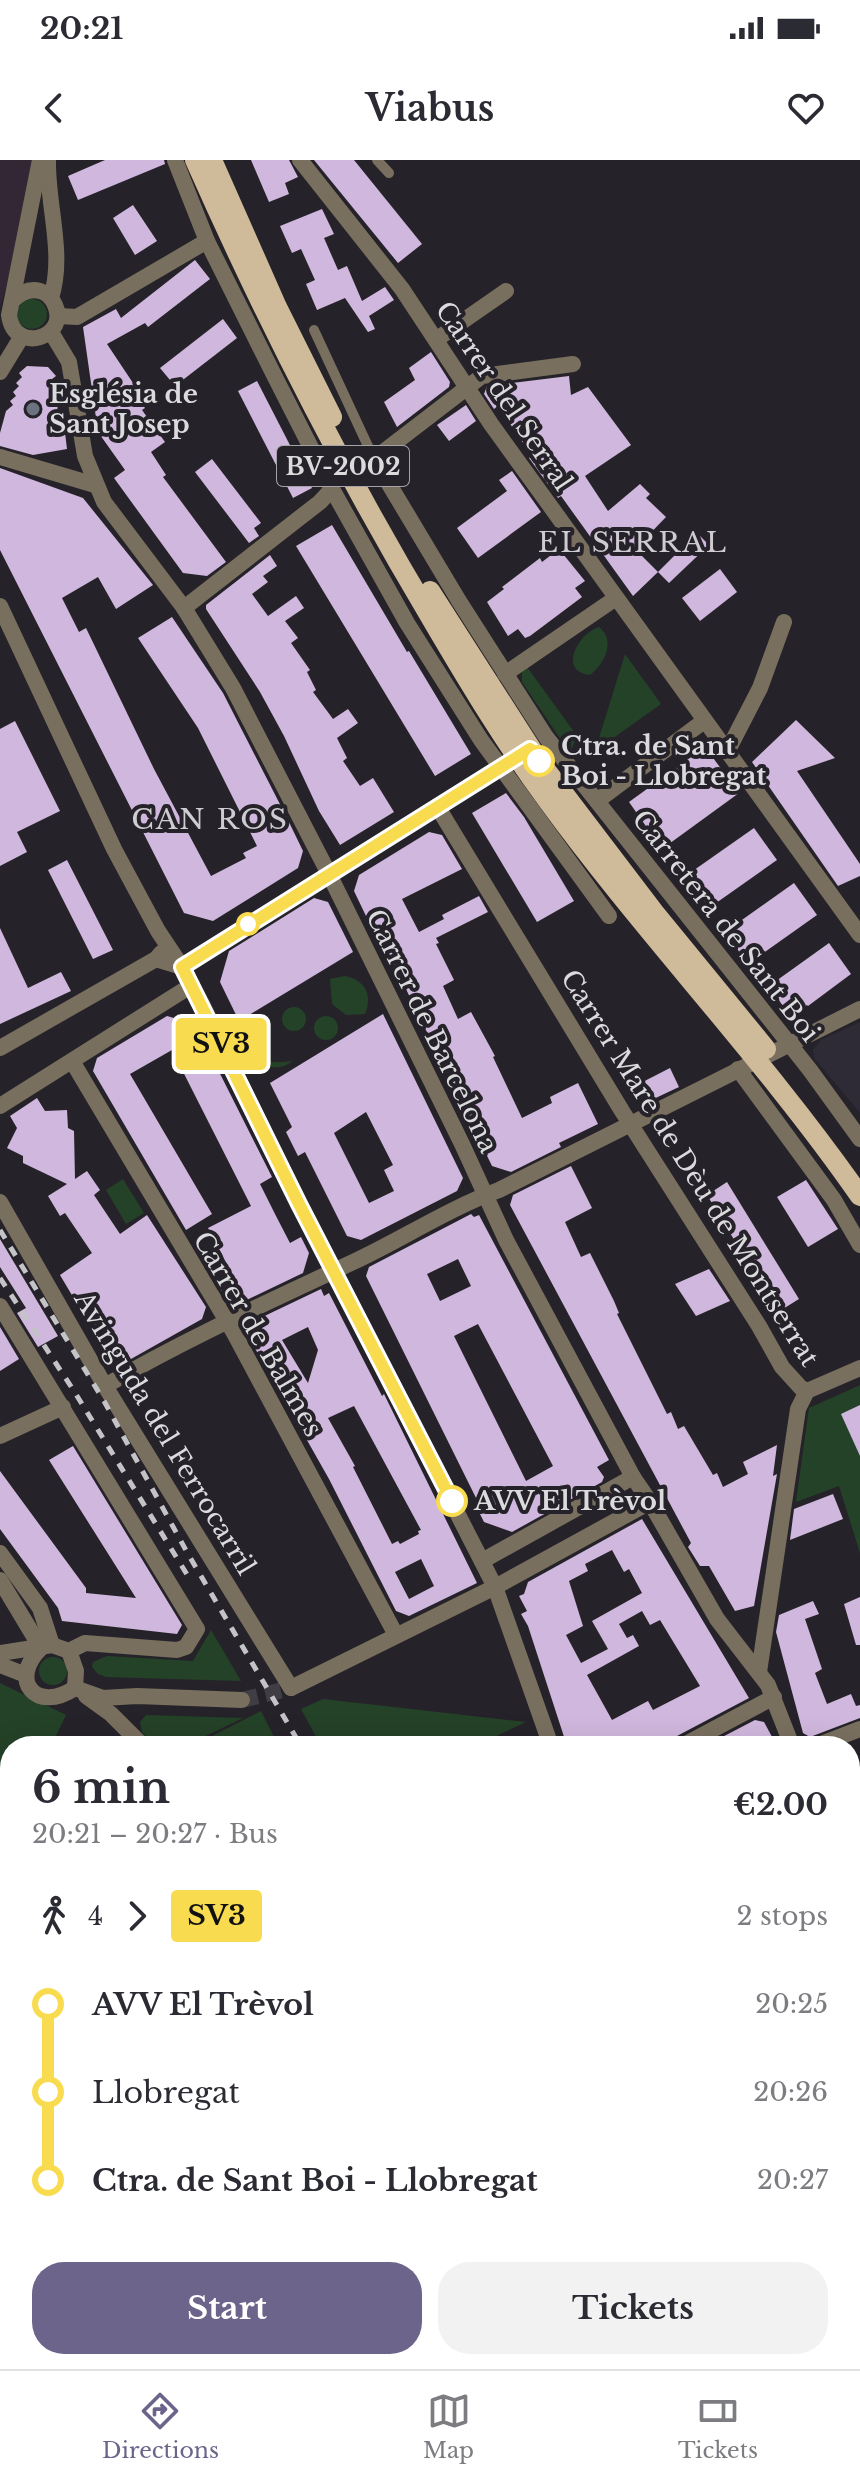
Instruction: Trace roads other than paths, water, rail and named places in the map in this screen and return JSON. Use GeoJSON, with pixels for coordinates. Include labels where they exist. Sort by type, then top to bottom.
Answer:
{"type":"FeatureCollection","features":[{"type":"Feature","properties":{"kind":"main road","name":"BV-2002"},"geometry":{"type":"LineString","coordinates":[[195,160],[287,361],[353,473],[414,564],[516,758],[654,912],[763,1057],[860,1196]]}},
{"type":"Feature","properties":{"kind":"main road","name":"BV-2002"},"geometry":{"type":"LineString","coordinates":[[212,160],[353,473]]}},
{"type":"Feature","properties":{"kind":"main road","name":"BV-2002"},"geometry":{"type":"LineString","coordinates":[[763,1057],[820,1118],[860,1175]]}},
{"type":"Feature","properties":{"kind":"street"},"geometry":{"type":"LineString","coordinates":[[40,160],[7,315],[12,327],[22,336],[37,339],[54,324],[77,317],[207,241]]}},
{"type":"Feature","properties":{"kind":"street","name":"Carrer de Barcelona"},"geometry":{"type":"LineString","coordinates":[[48,160],[47,187],[52,204],[58,277],[51,298],[54,324],[69,362],[85,456],[95,485],[104,502],[184,608],[233,688],[329,874],[506,1240],[633,1477],[717,1619],[759,1672],[774,1697],[788,1736]]}},
{"type":"Feature","properties":{"kind":"street","name":"Carretera de Sant Boi"},"geometry":{"type":"LineString","coordinates":[[175,160],[207,241],[353,473],[505,674],[546,737],[860,1139]]}},
{"type":"Feature","properties":{"kind":"street","name":"Carrer del Serral"},"geometry":{"type":"LineString","coordinates":[[300,160],[402,289],[491,424],[860,935]]}},
{"type":"Feature","properties":{"kind":"street"},"geometry":{"type":"LineString","coordinates":[[437,339],[506,291]]}},
{"type":"Feature","properties":{"kind":"street"},"geometry":{"type":"LineString","coordinates":[[7,315],[24,292],[45,293],[51,298]]}},
{"type":"Feature","properties":{"kind":"street"},"geometry":{"type":"LineString","coordinates":[[0,372],[22,336]]}},
{"type":"Feature","properties":{"kind":"street"},"geometry":{"type":"LineString","coordinates":[[184,608],[353,473],[482,376],[573,364]]}},
{"type":"Feature","properties":{"kind":"street"},"geometry":{"type":"LineString","coordinates":[[0,457],[95,485]]}},
{"type":"Feature","properties":{"kind":"street","name":"Carretera de Sant Boi"},"geometry":{"type":"LineString","coordinates":[[353,473],[407,623],[516,758],[609,916]]}},
{"type":"Feature","properties":{"kind":"street"},"geometry":{"type":"LineString","coordinates":[[505,674],[616,598]]}},
{"type":"Feature","properties":{"kind":"street"},"geometry":{"type":"LineString","coordinates":[[0,606],[103,826],[192,985],[495,1587],[547,1736]]}},
{"type":"Feature","properties":{"kind":"street"},"geometry":{"type":"LineString","coordinates":[[727,752],[760,688],[784,622]]}},
{"type":"Feature","properties":{"kind":"street"},"geometry":{"type":"LineString","coordinates":[[597,801],[704,721]]}},
{"type":"Feature","properties":{"kind":"street"},"geometry":{"type":"LineString","coordinates":[[156,959],[182,967],[516,758]]}},
{"type":"Feature","properties":{"kind":"street","name":"Carrer Mare de Dèu de Montserrat"},"geometry":{"type":"LineString","coordinates":[[437,806],[782,1367],[807,1391],[798,1409],[759,1672]]}},
{"type":"Feature","properties":{"kind":"street"},"geometry":{"type":"LineString","coordinates":[[0,1048],[156,959],[168,946]]}},
{"type":"Feature","properties":{"kind":"street"},"geometry":{"type":"LineString","coordinates":[[0,1106],[192,985]]}},
{"type":"Feature","properties":{"kind":"street"},"geometry":{"type":"LineString","coordinates":[[105,1386],[226,1322],[860,1009]]}},
{"type":"Feature","properties":{"kind":"street","name":"Carrer de Balmes"},"geometry":{"type":"LineString","coordinates":[[72,1061],[226,1322],[396,1635]]}},
{"type":"Feature","properties":{"kind":"street"},"geometry":{"type":"LineString","coordinates":[[738,1069],[834,1200],[860,1245]]}},
{"type":"Feature","properties":{"kind":"street","name":"Avinguda del Ferrocarril"},"geometry":{"type":"LineString","coordinates":[[0,1202],[105,1386],[291,1688],[396,1635]]}},
{"type":"Feature","properties":{"kind":"street"},"geometry":{"type":"LineString","coordinates":[[0,1306],[197,1629],[186,1647],[177,1650],[85,1643],[69,1651],[47,1647],[0,1653]]}},
{"type":"Feature","properties":{"kind":"street"},"geometry":{"type":"LineString","coordinates":[[807,1391],[860,1368]]}},
{"type":"Feature","properties":{"kind":"street"},"geometry":{"type":"LineString","coordinates":[[0,1436],[63,1407]]}},
{"type":"Feature","properties":{"kind":"street"},"geometry":{"type":"LineString","coordinates":[[482,1561],[633,1477]]}},
{"type":"Feature","properties":{"kind":"street"},"geometry":{"type":"LineString","coordinates":[[396,1635],[495,1587],[650,1502]]}},
{"type":"Feature","properties":{"kind":"street"},"geometry":{"type":"LineString","coordinates":[[0,1553],[40,1608],[47,1647]]}},
{"type":"Feature","properties":{"kind":"street"},"geometry":{"type":"LineString","coordinates":[[0,1580],[47,1647]]}},
{"type":"Feature","properties":{"kind":"street"},"geometry":{"type":"LineString","coordinates":[[47,1647],[28,1663],[26,1675],[30,1687],[45,1698],[78,1702],[125,1728]]}},
{"type":"Feature","properties":{"kind":"street"},"geometry":{"type":"LineString","coordinates":[[69,1651],[76,1680],[133,1736]]}},
{"type":"Feature","properties":{"kind":"street"},"geometry":{"type":"LineString","coordinates":[[0,1665],[26,1675]]}},
{"type":"Feature","properties":{"kind":"street"},"geometry":{"type":"LineString","coordinates":[[76,1680],[103,1698],[242,1700]]}},
{"type":"Feature","properties":{"kind":"street"},"geometry":{"type":"LineString","coordinates":[[59,1698],[76,1680]]}},
{"type":"Feature","properties":{"kind":"street"},"geometry":{"type":"LineString","coordinates":[[125,1728],[127,1696]]}},
{"type":"Feature","properties":{"kind":"street"},"geometry":{"type":"LineString","coordinates":[[701,1736],[774,1697]]}},
{"type":"Feature","properties":{"kind":"lane"},"geometry":{"type":"LineString","coordinates":[[377,160],[389,173]]}},
{"type":"Feature","properties":{"kind":"lane"},"geometry":{"type":"LineString","coordinates":[[314,330],[353,473]]}},
{"type":"Feature","properties":{"kind":"tunnel"},"geometry":{"type":"LineString","coordinates":[[242,1700],[291,1688]]}},
{"type":"Feature","properties":{"kind":"railway"},"geometry":{"type":"LineString","coordinates":[[0,1230],[104,1401],[188,1554],[295,1736]]}},
{"type":"Feature","properties":{"kind":"railway"},"geometry":{"type":"LineString","coordinates":[[0,1278],[191,1581]]}},
{"type":"Feature","properties":{"kind":"place","name":"Església de Sant Josep"},"geometry":{"type":"Point","coordinates":[33,409]}},
{"type":"Feature","properties":{"kind":"place","name":"Ctra. de Sant Boi - Llobregat"},"geometry":{"type":"Point","coordinates":[539,761]}},
{"type":"Feature","properties":{"kind":"place","name":"AVV El Trèvol"},"geometry":{"type":"Point","coordinates":[452,1501]}},
{"type":"Feature","properties":{"kind":"district","name":"EL SERRAL"},"geometry":{"type":"Point","coordinates":[633,542]}},
{"type":"Feature","properties":{"kind":"district","name":"CAN ROS"},"geometry":{"type":"Point","coordinates":[210,819]}}]}
